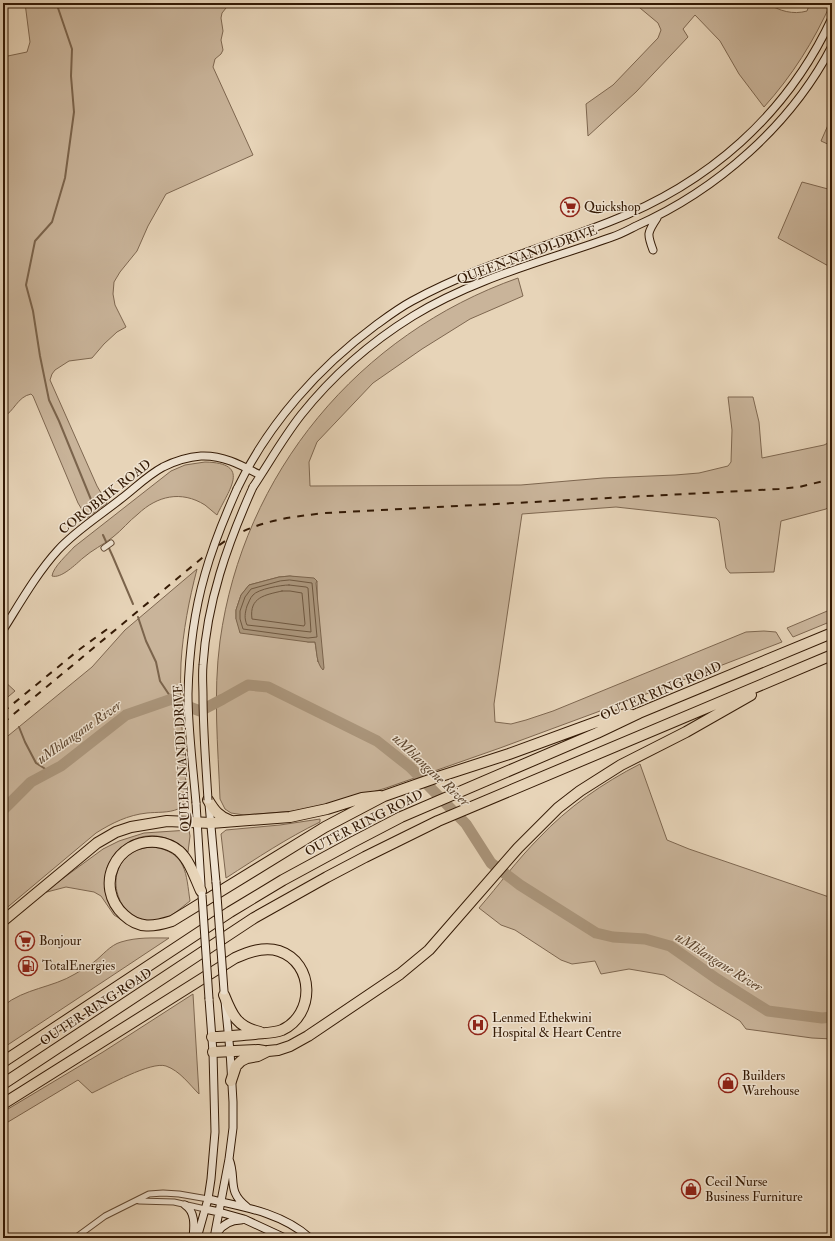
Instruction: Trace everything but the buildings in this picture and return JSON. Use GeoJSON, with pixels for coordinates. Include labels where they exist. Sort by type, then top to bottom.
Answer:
{"type":"FeatureCollection","features":[{"type":"Feature","properties":{"kind":"highway","name":"OUTER RING ROAD"},"geometry":{"type":"LineString","coordinates":[[3,1062],[245,903],[321,859],[401,818],[461,791],[639,713],[832,633]]}},
{"type":"Feature","properties":{"kind":"highway","name":"OUTER RING ROAD"},"geometry":{"type":"LineString","coordinates":[[3,1084],[254,918],[327,877],[414,832],[832,655]]}},
{"type":"Feature","properties":{"kind":"highway"},"geometry":{"type":"LineString","coordinates":[[231,1081],[233,1072],[238,1064],[247,1058],[290,1046],[308,1036],[409,967],[438,941],[518,848],[558,808],[597,779],[686,732],[789,673]]}},
{"type":"Feature","properties":{"kind":"highway"},"geometry":{"type":"LineString","coordinates":[[201,893],[186,859],[173,847],[162,843],[142,842],[126,850],[117,859],[110,876],[111,894],[113,900],[121,912],[130,920],[147,926],[172,921],[324,827],[388,795],[509,754],[613,716],[639,713]]}},
{"type":"Feature","properties":{"kind":"highway"},"geometry":{"type":"LineString","coordinates":[[3,921],[90,848],[116,832],[131,826],[167,821],[232,822],[295,816],[327,809],[362,798],[388,795]]}},
{"type":"Feature","properties":{"kind":"highway"},"geometry":{"type":"LineString","coordinates":[[208,800],[222,818],[232,822]]}},
{"type":"Feature","properties":{"kind":"highway"},"geometry":{"type":"LineString","coordinates":[[3,1104],[235,958],[255,950],[268,950],[279,951],[296,962],[306,979],[307,987],[305,1005],[297,1019],[277,1032],[212,1037]]}},
{"type":"Feature","properties":{"kind":"highway"},"geometry":{"type":"LineString","coordinates":[[224,993],[232,1014],[242,1025],[249,1029],[266,1033]]}},
{"type":"Feature","properties":{"kind":"highway"},"geometry":{"type":"LineString","coordinates":[[213,1052],[258,1050],[268,1052]]}},
{"type":"Feature","properties":{"kind":"main road","name":"QUEEN NANDI DRIVE"},"geometry":{"type":"LineString","coordinates":[[197,1238],[208,1200],[215,1132],[213,1052],[188,694],[192,639],[205,574],[226,514],[247,468],[274,428],[295,401],[318,376],[366,332],[410,302],[478,270],[610,222],[640,209],[677,190],[712,166],[738,145],[759,125],[789,90],[806,65],[832,18]]}},
{"type":"Feature","properties":{"kind":"main road","name":"QUEEN NANDI DRIVE"},"geometry":{"type":"LineString","coordinates":[[215,1237],[229,1159],[233,1128],[233,1102],[230,1051],[208,800],[204,739],[203,666],[213,595],[226,551],[253,487],[292,427],[321,392],[344,369],[367,350],[413,316],[444,298],[477,283],[615,236],[658,216],[712,183],[741,160],[790,108],[808,84],[832,46]]}},
{"type":"Feature","properties":{"kind":"main road"},"geometry":{"type":"LineString","coordinates":[[653,250],[648,237],[649,231],[658,216]]}},
{"type":"Feature","properties":{"kind":"main road","name":"COROBRIK ROAD"},"geometry":{"type":"LineString","coordinates":[[3,630],[47,563],[59,549],[103,512],[158,470],[173,462],[203,456],[219,457],[229,460],[260,475]]}},
{"type":"Feature","properties":{"kind":"main road"},"geometry":{"type":"LineString","coordinates":[[229,1159],[232,1167],[233,1186],[236,1195],[241,1202],[250,1208]]}},
{"type":"Feature","properties":{"kind":"main road"},"geometry":{"type":"LineString","coordinates":[[208,1200],[250,1208],[274,1215],[287,1221],[304,1232],[310,1238]]}},
{"type":"Feature","properties":{"kind":"main road"},"geometry":{"type":"LineString","coordinates":[[185,1205],[190,1209],[194,1221],[193,1238]]}},
{"type":"Feature","properties":{"kind":"main road"},"geometry":{"type":"LineString","coordinates":[[205,1209],[244,1219],[285,1238]]}},
{"type":"Feature","properties":{"kind":"main road"},"geometry":{"type":"LineString","coordinates":[[215,1237],[219,1229],[227,1223],[234,1220],[244,1219]]}},
{"type":"Feature","properties":{"kind":"street"},"geometry":{"type":"LineString","coordinates":[[104,548],[111,543]]}},
{"type":"Feature","properties":{"kind":"street"},"geometry":{"type":"LineString","coordinates":[[75,1238],[105,1216],[149,1194],[163,1193],[208,1200]]}},
{"type":"Feature","properties":{"kind":"street"},"geometry":{"type":"LineString","coordinates":[[138,1200],[174,1202],[205,1209]]}},
{"type":"Feature","properties":{"kind":"shaded area"},"geometry":{"type":"Polygon","coordinates":[[[25,3],[230,3],[222,13],[221,18],[223,31],[221,40],[223,50],[215,59],[213,67],[253,155],[166,194],[148,226],[137,251],[114,282],[113,294],[115,305],[126,327],[117,332],[92,358],[69,361],[55,370],[52,374],[50,380],[97,486],[107,503],[87,518],[78,503],[33,396],[31,394],[22,398],[7,415],[3,417],[3,57],[27,52],[30,42],[25,3]]]}},
{"type":"Feature","properties":{"kind":"shaded area"},"geometry":{"type":"Polygon","coordinates":[[[634,3],[767,3],[781,10],[797,13],[807,11],[810,3],[831,3],[802,58],[764,107],[739,74],[720,41],[695,15],[683,29],[688,37],[636,92],[588,136],[586,104],[613,85],[658,38],[661,30],[658,23],[634,3]]]}},
{"type":"Feature","properties":{"kind":"shaded area"},"geometry":{"type":"Polygon","coordinates":[[[832,116],[832,146],[821,141],[832,116]]]}},
{"type":"Feature","properties":{"kind":"shaded area"},"geometry":{"type":"Polygon","coordinates":[[[802,182],[828,189],[832,186],[832,268],[778,238],[802,182]]]}},
{"type":"Feature","properties":{"kind":"shaded area"},"geometry":{"type":"Polygon","coordinates":[[[518,278],[523,296],[470,319],[422,349],[373,383],[317,442],[309,462],[310,486],[521,485],[603,478],[699,473],[728,466],[731,462],[732,430],[728,397],[753,397],[759,422],[762,458],[824,445],[832,441],[832,504],[826,509],[781,521],[774,572],[730,573],[726,568],[719,521],[716,518],[616,507],[522,514],[494,704],[495,722],[511,724],[553,711],[746,632],[776,632],[782,642],[500,748],[386,788],[343,801],[295,811],[244,815],[231,813],[225,809],[220,799],[217,720],[218,661],[220,641],[233,579],[254,521],[282,467],[318,418],[360,373],[408,335],[460,303],[518,278]],[[290,576],[279,577],[249,585],[241,595],[236,610],[236,619],[308,642],[315,642],[318,662],[317,581],[290,576]]]}},
{"type":"Feature","properties":{"kind":"shaded area"},"geometry":{"type":"Polygon","coordinates":[[[205,462],[220,463],[228,467],[233,472],[231,487],[217,515],[196,500],[178,497],[161,499],[145,508],[113,537],[86,555],[64,573],[52,576],[58,565],[74,547],[171,471],[185,465],[205,462]]]}},
{"type":"Feature","properties":{"kind":"shaded area"},"geometry":{"type":"Polygon","coordinates":[[[197,569],[191,592],[183,639],[181,663],[181,714],[187,798],[185,803],[181,807],[174,810],[140,814],[102,829],[3,911],[3,740],[92,667],[125,630],[197,569]]]}},
{"type":"Feature","properties":{"kind":"shaded area"},"geometry":{"type":"Polygon","coordinates":[[[832,609],[832,621],[793,637],[787,628],[832,609]]]}},
{"type":"Feature","properties":{"kind":"shaded area"},"geometry":{"type":"Polygon","coordinates":[[[3,680],[15,691],[3,701],[3,680]]]}},
{"type":"Feature","properties":{"kind":"shaded area"},"geometry":{"type":"Polygon","coordinates":[[[640,764],[667,840],[832,898],[832,1039],[812,1038],[746,1029],[740,1021],[664,975],[629,969],[601,974],[595,961],[572,964],[561,960],[515,930],[501,925],[479,908],[531,846],[562,816],[586,796],[640,764]]]}},
{"type":"Feature","properties":{"kind":"shaded area"},"geometry":{"type":"Polygon","coordinates":[[[320,819],[320,822],[284,841],[226,878],[221,834],[226,830],[280,825],[320,819]]]}},
{"type":"Feature","properties":{"kind":"shaded area"},"geometry":{"type":"Polygon","coordinates":[[[189,830],[190,836],[188,852],[169,839],[150,836],[133,840],[118,850],[108,865],[104,883],[109,902],[122,920],[114,915],[101,896],[94,892],[66,887],[43,893],[103,849],[119,841],[144,833],[189,830]]]}},
{"type":"Feature","properties":{"kind":"shaded area"},"geometry":{"type":"Polygon","coordinates":[[[153,847],[173,854],[179,859],[186,873],[190,901],[168,917],[147,920],[132,915],[122,904],[117,890],[117,875],[122,861],[134,851],[153,847]]]}},
{"type":"Feature","properties":{"kind":"shaded area"},"geometry":{"type":"Polygon","coordinates":[[[169,938],[3,1048],[3,1006],[11,1000],[20,995],[66,979],[94,962],[117,943],[127,940],[169,938]]]}},
{"type":"Feature","properties":{"kind":"shaded area"},"geometry":{"type":"Polygon","coordinates":[[[193,994],[199,1094],[176,1071],[166,1066],[159,1065],[140,1070],[92,1093],[78,1080],[3,1125],[3,1112],[103,1052],[193,994]]]}},
{"type":"Feature","properties":{"kind":"water"},"geometry":{"type":"Polygon","coordinates":[[[290,576],[314,578],[317,581],[323,670],[318,660],[315,642],[240,633],[236,619],[236,610],[241,595],[249,585],[279,577],[290,576]]]}},
{"type":"Feature","properties":{"kind":"waterway"},"geometry":{"type":"LineString","coordinates":[[58,3],[57,5],[72,49],[71,76],[74,112],[65,178],[52,222],[35,241],[26,285],[33,311],[49,400],[92,502]]}},
{"type":"Feature","properties":{"kind":"waterway"},"geometry":{"type":"LineString","coordinates":[[103,535],[133,604]]}},
{"type":"Feature","properties":{"kind":"waterway"},"geometry":{"type":"LineString","coordinates":[[138,617],[146,641],[156,662],[160,681],[172,699]]}},
{"type":"Feature","properties":{"kind":"waterway","name":"uMhlangane River"},"geometry":{"type":"LineString","coordinates":[[3,810],[31,782],[61,766],[126,715],[172,699],[200,711],[248,685],[268,687],[377,741],[410,767],[466,824],[491,863],[520,885],[596,933],[613,937],[645,939],[670,946],[717,979],[768,1011],[822,1018],[832,1017]]}},
{"type":"Feature","properties":{"kind":"waterway"},"geometry":{"type":"LineString","coordinates":[[19,727],[36,763],[47,770],[58,768]]}},
{"type":"Feature","properties":{"kind":"railway"},"geometry":{"type":"LineString","coordinates":[[3,723],[219,545],[242,532],[265,523],[325,513],[779,489],[799,487],[832,479]]}},
{"type":"Feature","properties":{"kind":"railway"},"geometry":{"type":"LineString","coordinates":[[3,712],[80,649],[110,627]]}},
{"type":"Feature","properties":{"kind":"place","name":"Quickshop"},"geometry":{"type":"Point","coordinates":[570,207]}},
{"type":"Feature","properties":{"kind":"place","name":"Bonjour"},"geometry":{"type":"Point","coordinates":[25,941]}},
{"type":"Feature","properties":{"kind":"place","name":"TotalEnergies"},"geometry":{"type":"Point","coordinates":[28,966]}},
{"type":"Feature","properties":{"kind":"place","name":"Lenmed Ethekwini Hospital & Heart Centre"},"geometry":{"type":"Point","coordinates":[478,1025]}},
{"type":"Feature","properties":{"kind":"place","name":"Builders Warehouse"},"geometry":{"type":"Point","coordinates":[728,1083]}},
{"type":"Feature","properties":{"kind":"place","name":"Cecil Nurse Business Furniture"},"geometry":{"type":"Point","coordinates":[691,1189]}}]}
